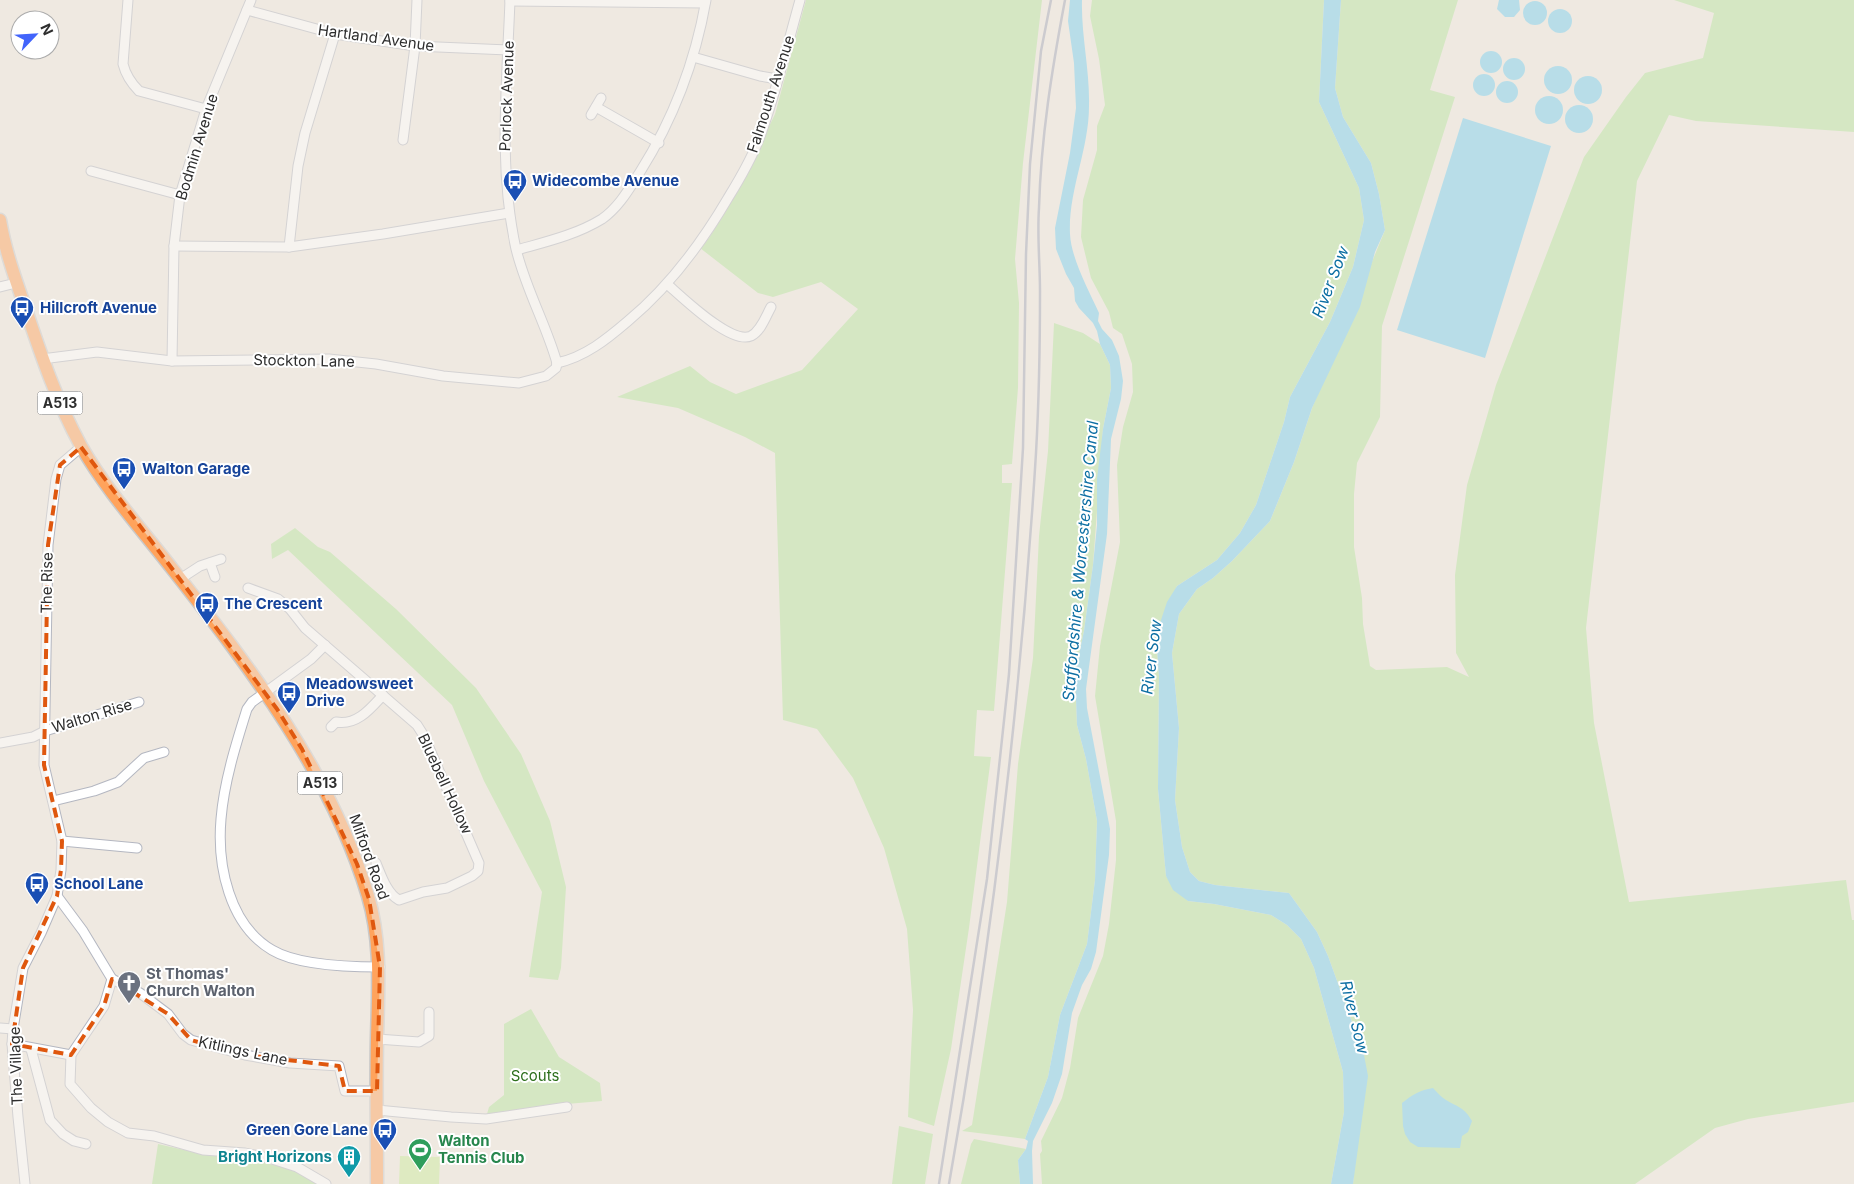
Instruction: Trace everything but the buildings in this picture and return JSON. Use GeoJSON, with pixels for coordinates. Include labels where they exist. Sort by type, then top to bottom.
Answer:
{"type":"FeatureCollection","features":[{"type":"Feature","properties":{"kind":"highway","name":"A513"},"geometry":{"type":"LineString","coordinates":[[0,220],[4,246],[42,359]]}},
{"type":"Feature","properties":{"kind":"highway","name":"Milford Road"},"geometry":{"type":"LineString","coordinates":[[42,359],[55,392],[82,446],[99,474],[265,692],[302,749],[333,809],[357,864],[374,923],[380,967],[377,1039],[377,1184]]}},
{"type":"Feature","properties":{"kind":"street"},"geometry":{"type":"LineString","coordinates":[[128,0],[124,64],[126,75],[131,83],[139,91],[206,109]]}},
{"type":"Feature","properties":{"kind":"street","name":"Bodmin Avenue"},"geometry":{"type":"LineString","coordinates":[[172,361],[174,246],[180,195],[206,109],[251,0]]}},
{"type":"Feature","properties":{"kind":"street"},"geometry":{"type":"LineString","coordinates":[[403,140],[414,46],[417,0]]}},
{"type":"Feature","properties":{"kind":"street","name":"Falmouth Avenue"},"geometry":{"type":"LineString","coordinates":[[558,363],[589,351],[646,306],[667,284],[710,229],[743,173],[762,132],[800,0]]}},
{"type":"Feature","properties":{"kind":"street"},"geometry":{"type":"LineString","coordinates":[[510,1],[706,2],[693,57],[679,99],[659,142],[625,197],[602,218],[581,230],[517,250]]}},
{"type":"Feature","properties":{"kind":"street","name":"Porlock Avenue"},"geometry":{"type":"LineString","coordinates":[[510,1],[504,140],[509,213],[528,289],[558,363]]}},
{"type":"Feature","properties":{"kind":"street","name":"Hartland Avenue"},"geometry":{"type":"LineString","coordinates":[[247,10],[335,34],[414,46],[508,50]]}},
{"type":"Feature","properties":{"kind":"street"},"geometry":{"type":"LineString","coordinates":[[289,247],[299,158],[335,34]]}},
{"type":"Feature","properties":{"kind":"street"},"geometry":{"type":"LineString","coordinates":[[693,57],[760,76],[778,79]]}},
{"type":"Feature","properties":{"kind":"street"},"geometry":{"type":"LineString","coordinates":[[601,98],[593,111],[659,142]]}},
{"type":"Feature","properties":{"kind":"street"},"geometry":{"type":"LineString","coordinates":[[91,171],[180,195]]}},
{"type":"Feature","properties":{"kind":"street"},"geometry":{"type":"LineString","coordinates":[[174,246],[289,247],[383,234],[509,213]]}},
{"type":"Feature","properties":{"kind":"street"},"geometry":{"type":"LineString","coordinates":[[0,286],[16,283]]}},
{"type":"Feature","properties":{"kind":"street"},"geometry":{"type":"LineString","coordinates":[[667,284],[699,313],[730,334],[750,337],[757,331],[771,307]]}},
{"type":"Feature","properties":{"kind":"street","name":"Stockton Lane"},"geometry":{"type":"LineString","coordinates":[[42,359],[97,352],[172,361],[329,359],[376,364],[443,376],[519,383],[552,373],[558,363]]}},
{"type":"Feature","properties":{"kind":"street","name":"The Rise"},"geometry":{"type":"LineString","coordinates":[[45,731],[50,522],[56,479],[60,465],[82,446]]}},
{"type":"Feature","properties":{"kind":"street"},"geometry":{"type":"LineString","coordinates":[[180,579],[192,570],[221,559]]}},
{"type":"Feature","properties":{"kind":"street"},"geometry":{"type":"LineString","coordinates":[[210,563],[215,576]]}},
{"type":"Feature","properties":{"kind":"street","name":"Bluebell Hollow"},"geometry":{"type":"LineString","coordinates":[[254,587],[278,599],[290,608],[305,628],[417,724],[480,863],[478,871],[472,876],[453,885],[399,900],[388,890],[378,867],[389,865]]}},
{"type":"Feature","properties":{"kind":"street"},"geometry":{"type":"LineString","coordinates":[[325,645],[312,659],[265,692],[252,702],[247,709],[224,794],[220,841],[224,875],[230,896],[240,919],[256,939],[273,951],[294,959],[359,967],[380,967]]}},
{"type":"Feature","properties":{"kind":"street"},"geometry":{"type":"LineString","coordinates":[[334,721],[344,724],[365,714],[383,695]]}},
{"type":"Feature","properties":{"kind":"street","name":"Walton Rise"},"geometry":{"type":"LineString","coordinates":[[0,743],[32,736],[139,702]]}},
{"type":"Feature","properties":{"kind":"street","name":"The Village"},"geometry":{"type":"LineString","coordinates":[[25,1184],[12,1044],[13,1029],[24,968],[57,896],[61,870],[62,841],[44,765],[45,731]]}},
{"type":"Feature","properties":{"kind":"street"},"geometry":{"type":"LineString","coordinates":[[150,745],[152,756]]}},
{"type":"Feature","properties":{"kind":"street"},"geometry":{"type":"LineString","coordinates":[[53,801],[94,791],[118,782],[144,758],[164,752]]}},
{"type":"Feature","properties":{"kind":"street"},"geometry":{"type":"LineString","coordinates":[[62,841],[137,848]]}},
{"type":"Feature","properties":{"kind":"street"},"geometry":{"type":"LineString","coordinates":[[57,896],[83,931],[112,979],[104,1006],[71,1055],[70,1084],[92,1108],[108,1122],[128,1133],[154,1136],[204,1150],[246,1153],[272,1159],[297,1167],[326,1184]]}},
{"type":"Feature","properties":{"kind":"street","name":"Kitlings Lane"},"geometry":{"type":"LineString","coordinates":[[112,979],[140,993],[168,1014],[183,1034],[191,1040],[245,1055],[290,1062],[339,1066],[345,1091],[377,1091]]}},
{"type":"Feature","properties":{"kind":"street"},"geometry":{"type":"LineString","coordinates":[[377,1039],[419,1042],[429,1036],[429,1012]]}},
{"type":"Feature","properties":{"kind":"street"},"geometry":{"type":"LineString","coordinates":[[0,1028],[13,1029]]}},
{"type":"Feature","properties":{"kind":"street"},"geometry":{"type":"LineString","coordinates":[[12,1044],[71,1055]]}},
{"type":"Feature","properties":{"kind":"street"},"geometry":{"type":"LineString","coordinates":[[31,1049],[50,1120],[68,1138],[86,1144]]}},
{"type":"Feature","properties":{"kind":"street"},"geometry":{"type":"LineString","coordinates":[[377,1110],[486,1119],[567,1107]]}},
{"type":"Feature","properties":{"kind":"highlighted area"},"geometry":{"type":"Polygon","coordinates":[[[81,447],[277,709],[302,749],[357,864],[369,899],[380,967],[377,1091],[345,1091],[339,1066],[245,1055],[191,1040],[168,1014],[112,979],[104,1006],[71,1055],[12,1044],[23,968],[57,896],[61,870],[62,841],[44,765],[48,545],[60,465],[81,447]]]}},
{"type":"Feature","properties":{"kind":"green space"},"geometry":{"type":"Polygon","coordinates":[[[806,0],[1042,0],[1023,163],[1015,259],[1019,303],[1018,388],[1012,464],[1002,465],[1002,483],[1012,483],[994,711],[977,710],[974,756],[991,757],[951,1049],[934,1126],[908,1117],[913,1010],[907,929],[884,848],[853,778],[817,729],[783,720],[775,453],[745,437],[678,408],[617,397],[690,366],[710,382],[736,394],[802,370],[858,309],[821,282],[773,297],[758,293],[700,248],[709,238],[740,187],[775,114],[806,0]]]}},
{"type":"Feature","properties":{"kind":"green space"},"geometry":{"type":"Polygon","coordinates":[[[1092,0],[1324,0],[1319,102],[1359,188],[1364,220],[1353,267],[1330,322],[1290,397],[1284,422],[1256,505],[1240,533],[1217,560],[1177,586],[1156,635],[1159,676],[1158,789],[1166,876],[1188,901],[1271,915],[1287,925],[1301,939],[1314,968],[1343,1072],[1344,1112],[1331,1184],[1042,1184],[1041,1141],[1062,1098],[1070,1068],[1078,1018],[1103,956],[1109,924],[1116,860],[1116,821],[1095,696],[1100,646],[1120,542],[1117,465],[1123,427],[1133,392],[1132,364],[1122,334],[1113,328],[1109,312],[1091,278],[1081,237],[1083,200],[1097,150],[1097,126],[1105,105],[1099,59],[1090,16],[1092,0]]]}},
{"type":"Feature","properties":{"kind":"green space"},"geometry":{"type":"Polygon","coordinates":[[[1341,0],[1458,0],[1430,90],[1455,97],[1382,326],[1380,417],[1357,463],[1354,494],[1354,547],[1370,666],[1376,670],[1447,667],[1469,677],[1456,653],[1455,575],[1467,485],[1496,385],[1584,157],[1645,73],[1703,58],[1714,13],[1674,0],[1854,0],[1854,132],[1696,121],[1669,115],[1637,181],[1586,628],[1594,723],[1629,902],[1846,880],[1852,920],[1854,920],[1854,1102],[1748,1119],[1715,1128],[1635,1184],[1353,1184],[1364,1055],[1328,956],[1317,932],[1289,893],[1215,885],[1199,881],[1190,872],[1182,847],[1175,800],[1179,728],[1172,653],[1179,614],[1197,589],[1232,561],[1270,521],[1294,462],[1312,408],[1385,230],[1371,163],[1343,117],[1335,88],[1341,0]]]}},
{"type":"Feature","properties":{"kind":"green space"},"geometry":{"type":"Polygon","coordinates":[[[1054,323],[1083,333],[1100,344],[1110,365],[1111,388],[1103,429],[1093,565],[1084,631],[1075,674],[1077,725],[1086,759],[1097,821],[1095,880],[1087,944],[1060,1015],[1048,1077],[1025,1139],[962,1131],[972,1125],[1007,902],[1018,764],[1033,658],[1039,536],[1048,451],[1054,323]]]}},
{"type":"Feature","properties":{"kind":"green space"},"geometry":{"type":"Polygon","coordinates":[[[295,528],[318,547],[330,552],[396,609],[476,688],[521,754],[550,821],[566,887],[561,968],[558,980],[529,977],[542,892],[484,781],[452,705],[288,550],[272,559],[271,544],[295,528]]]}},
{"type":"Feature","properties":{"kind":"green space","name":"Scouts"},"geometry":{"type":"Polygon","coordinates":[[[531,1009],[559,1057],[600,1083],[602,1101],[543,1106],[487,1114],[489,1107],[504,1095],[504,1024],[531,1009]]]}},
{"type":"Feature","properties":{"kind":"green space"},"geometry":{"type":"Polygon","coordinates":[[[899,1126],[933,1134],[925,1184],[892,1184],[899,1126]]]}},
{"type":"Feature","properties":{"kind":"green space"},"geometry":{"type":"Polygon","coordinates":[[[974,1139],[1026,1149],[1018,1160],[1020,1184],[961,1184],[974,1139]]]}},
{"type":"Feature","properties":{"kind":"green space"},"geometry":{"type":"Polygon","coordinates":[[[158,1144],[202,1154],[254,1160],[297,1171],[318,1184],[152,1184],[158,1144]]]}},
{"type":"Feature","properties":{"kind":"green space","name":"Walton Tennis Club"},"geometry":{"type":"Polygon","coordinates":[[[400,1156],[440,1157],[439,1184],[399,1184],[400,1156]]]}},
{"type":"Feature","properties":{"kind":"water"},"geometry":{"type":"Polygon","coordinates":[[[1070,0],[1082,0],[1089,93],[1086,139],[1070,218],[1071,243],[1081,274],[1099,313],[1098,321],[1102,329],[1112,340],[1119,356],[1123,381],[1121,399],[1111,439],[1107,534],[1086,689],[1087,708],[1110,829],[1109,855],[1096,952],[1091,969],[1082,985],[1072,1013],[1062,1074],[1052,1103],[1033,1141],[1033,1184],[1020,1184],[1018,1160],[1026,1149],[1028,1141],[1025,1139],[1048,1077],[1060,1015],[1087,944],[1095,880],[1097,821],[1086,759],[1077,725],[1075,674],[1084,631],[1093,565],[1097,525],[1097,479],[1103,429],[1111,388],[1110,365],[1100,344],[1097,331],[1093,323],[1075,301],[1074,288],[1056,249],[1055,228],[1070,153],[1076,108],[1074,63],[1068,21],[1070,0]]]}},
{"type":"Feature","properties":{"kind":"water"},"geometry":{"type":"Polygon","coordinates":[[[1324,0],[1341,0],[1335,88],[1343,117],[1371,163],[1385,230],[1375,252],[1360,307],[1312,408],[1294,462],[1270,521],[1232,561],[1197,589],[1179,614],[1172,653],[1179,728],[1175,800],[1182,847],[1190,872],[1199,881],[1215,885],[1289,893],[1317,932],[1328,956],[1364,1055],[1368,1076],[1353,1184],[1331,1184],[1344,1112],[1343,1072],[1314,968],[1301,939],[1287,925],[1271,915],[1188,901],[1173,890],[1166,876],[1158,789],[1159,676],[1156,635],[1167,602],[1177,586],[1217,560],[1240,533],[1256,505],[1284,422],[1290,397],[1330,322],[1353,267],[1364,220],[1359,188],[1319,102],[1324,0]]]}},
{"type":"Feature","properties":{"kind":"water"},"geometry":{"type":"Polygon","coordinates":[[[1499,0],[1519,0],[1520,10],[1514,17],[1505,17],[1497,9],[1499,0]]]}},
{"type":"Feature","properties":{"kind":"water"},"geometry":{"type":"Polygon","coordinates":[[[1535,1],[1540,2],[1546,8],[1546,18],[1540,24],[1535,25],[1530,24],[1524,18],[1523,13],[1524,8],[1530,2],[1535,1]]]}},
{"type":"Feature","properties":{"kind":"water"},"geometry":{"type":"Polygon","coordinates":[[[1560,9],[1565,10],[1571,16],[1571,26],[1565,32],[1560,33],[1555,32],[1549,26],[1548,21],[1549,16],[1555,10],[1560,9]]]}},
{"type":"Feature","properties":{"kind":"water"},"geometry":{"type":"Polygon","coordinates":[[[1491,51],[1499,54],[1502,62],[1499,70],[1491,73],[1483,70],[1480,62],[1483,54],[1491,51]]]}},
{"type":"Feature","properties":{"kind":"water"},"geometry":{"type":"Polygon","coordinates":[[[1514,58],[1522,61],[1525,69],[1522,77],[1514,80],[1506,77],[1503,69],[1506,61],[1514,58]]]}},
{"type":"Feature","properties":{"kind":"water"},"geometry":{"type":"Polygon","coordinates":[[[1558,66],[1568,70],[1572,80],[1568,90],[1558,94],[1548,90],[1544,80],[1548,70],[1558,66]]]}},
{"type":"Feature","properties":{"kind":"water"},"geometry":{"type":"Polygon","coordinates":[[[1484,74],[1492,77],[1495,85],[1492,93],[1484,96],[1476,93],[1473,85],[1476,77],[1484,74]]]}},
{"type":"Feature","properties":{"kind":"water"},"geometry":{"type":"Polygon","coordinates":[[[1588,76],[1598,80],[1602,90],[1598,100],[1588,104],[1578,100],[1574,90],[1578,80],[1588,76]]]}},
{"type":"Feature","properties":{"kind":"water"},"geometry":{"type":"Polygon","coordinates":[[[1507,81],[1515,84],[1518,92],[1515,100],[1507,103],[1499,100],[1496,92],[1499,84],[1507,81]]]}},
{"type":"Feature","properties":{"kind":"water"},"geometry":{"type":"Polygon","coordinates":[[[1549,96],[1559,100],[1563,110],[1559,120],[1549,124],[1539,120],[1535,110],[1539,100],[1549,96]]]}},
{"type":"Feature","properties":{"kind":"water"},"geometry":{"type":"Polygon","coordinates":[[[1579,105],[1589,109],[1593,119],[1589,129],[1579,133],[1569,129],[1565,119],[1569,109],[1579,105]]]}},
{"type":"Feature","properties":{"kind":"water"},"geometry":{"type":"Polygon","coordinates":[[[1463,118],[1551,146],[1485,358],[1397,330],[1463,118]]]}},
{"type":"Feature","properties":{"kind":"water"},"geometry":{"type":"Polygon","coordinates":[[[1433,1088],[1444,1099],[1464,1110],[1472,1121],[1468,1132],[1462,1136],[1460,1148],[1418,1147],[1410,1142],[1405,1134],[1402,1103],[1416,1093],[1433,1088]]]}},
{"type":"Feature","properties":{"kind":"railway"},"geometry":{"type":"LineString","coordinates":[[939,1184],[987,879],[1009,674],[1023,448],[1026,254],[1030,164],[1041,51],[1051,0]]}},
{"type":"Feature","properties":{"kind":"railway"},"geometry":{"type":"LineString","coordinates":[[949,1184],[979,1002],[1003,820],[1022,637],[1030,545],[1039,393],[1040,281],[1038,229],[1040,182],[1048,103],[1065,0]]}},
{"type":"Feature","properties":{"kind":"place","name":"Widecombe Avenue"},"geometry":{"type":"Point","coordinates":[515,202]}},
{"type":"Feature","properties":{"kind":"place","name":"Hillcroft Avenue"},"geometry":{"type":"Point","coordinates":[22,329]}},
{"type":"Feature","properties":{"kind":"place","name":"Walton Garage"},"geometry":{"type":"Point","coordinates":[124,490]}},
{"type":"Feature","properties":{"kind":"place","name":"The Crescent"},"geometry":{"type":"Point","coordinates":[207,625]}},
{"type":"Feature","properties":{"kind":"place","name":"Meadowsweet Drive"},"geometry":{"type":"Point","coordinates":[289,714]}},
{"type":"Feature","properties":{"kind":"place","name":"School Lane"},"geometry":{"type":"Point","coordinates":[37,905]}},
{"type":"Feature","properties":{"kind":"place","name":"St Thomas' Church Walton"},"geometry":{"type":"Point","coordinates":[129,1004]}},
{"type":"Feature","properties":{"kind":"place","name":"Green Gore Lane"},"geometry":{"type":"Point","coordinates":[385,1151]}},
{"type":"Feature","properties":{"kind":"place","name":"Walton Tennis Club"},"geometry":{"type":"Point","coordinates":[420,1171]}},
{"type":"Feature","properties":{"kind":"place","name":"Bright Horizons"},"geometry":{"type":"Point","coordinates":[349,1178]}},
{"type":"Feature","properties":{"kind":"water label","name":"River Sow"},"geometry":{"type":"Point","coordinates":[1330,282]}},
{"type":"Feature","properties":{"kind":"water label","name":"Staffordshire & Worcestershire Canal"},"geometry":{"type":"Point","coordinates":[1080,561]}},
{"type":"Feature","properties":{"kind":"water label","name":"River Sow"},"geometry":{"type":"Point","coordinates":[1151,657]}},
{"type":"Feature","properties":{"kind":"water label","name":"River Sow"},"geometry":{"type":"Point","coordinates":[1355,1017]}}]}
